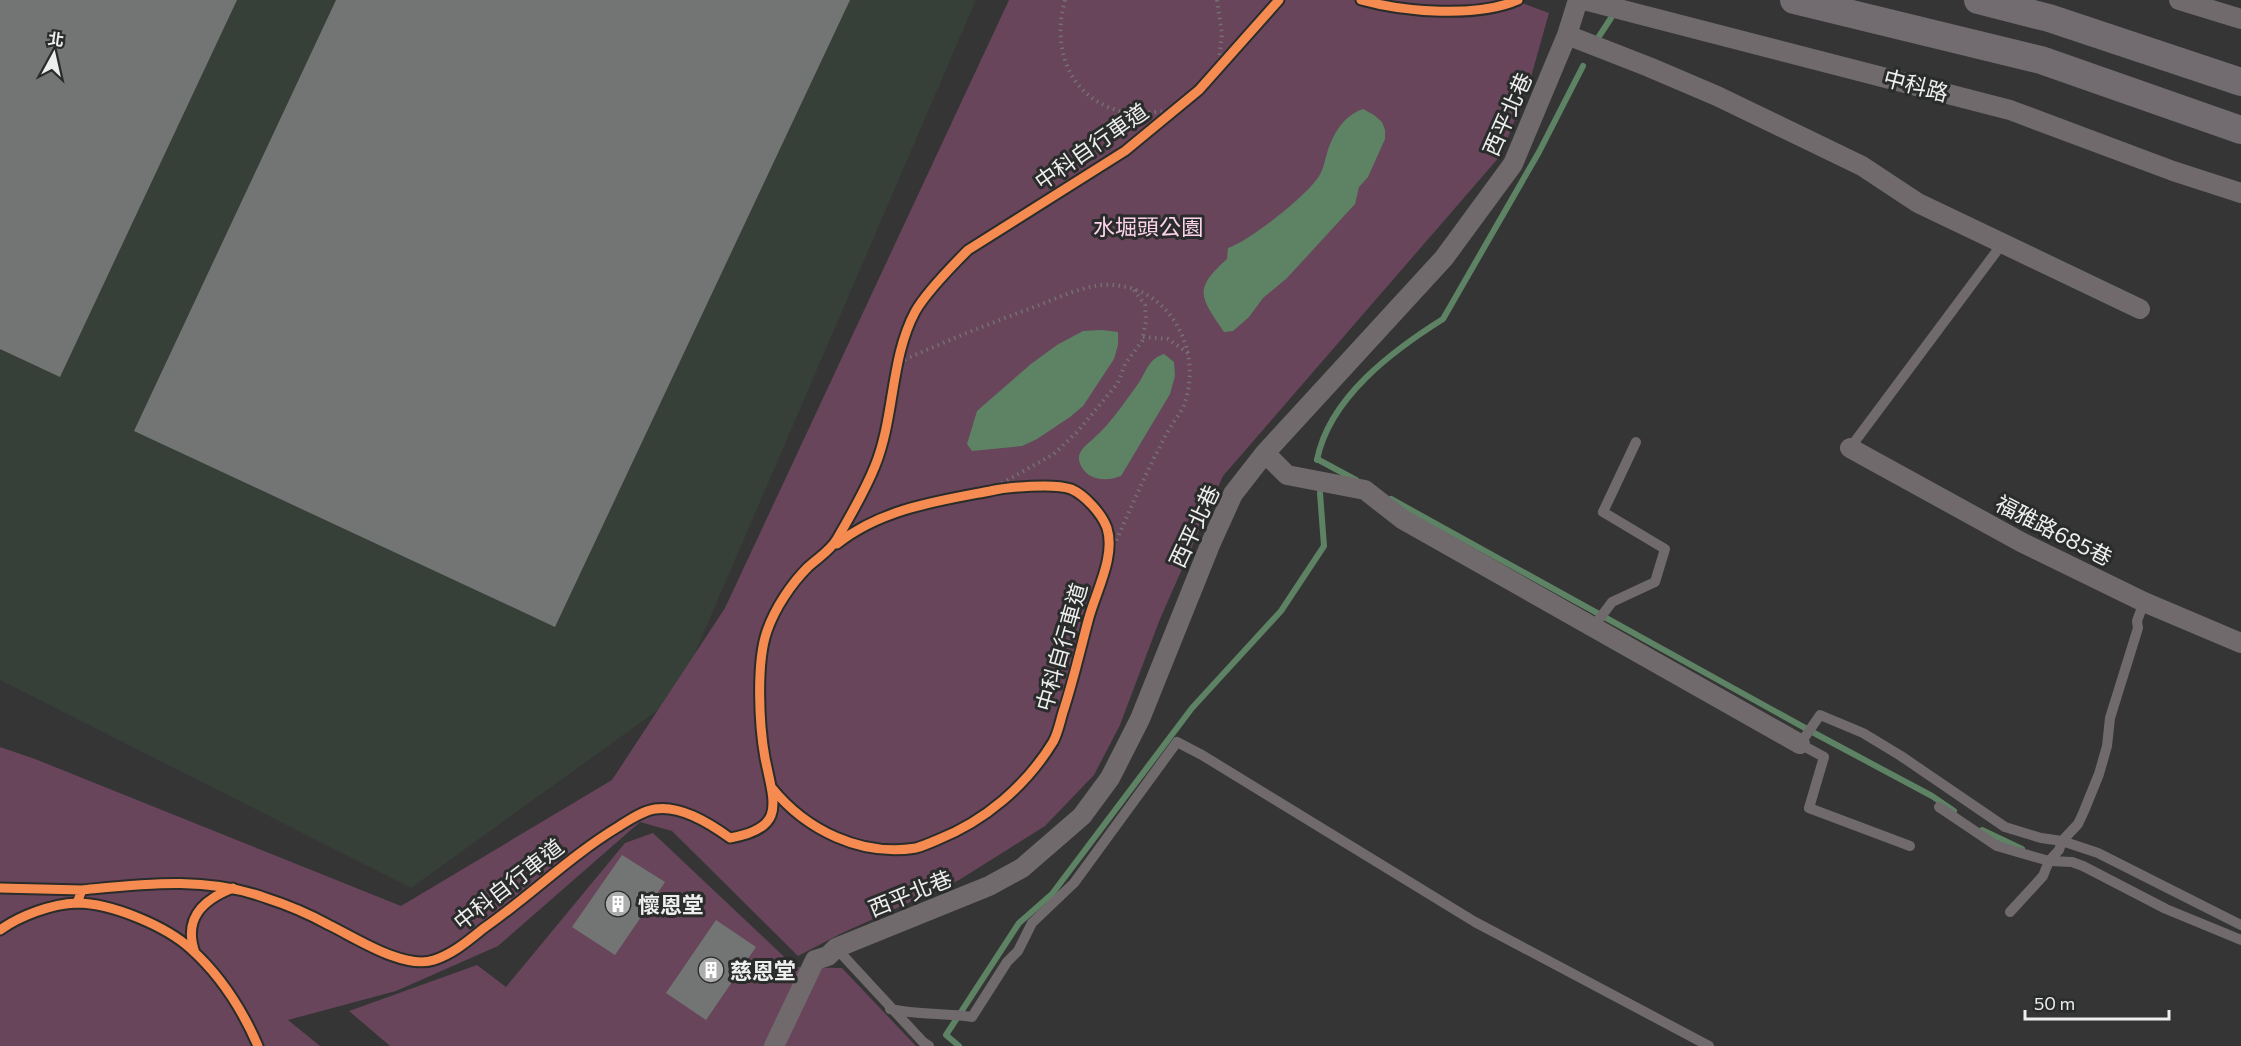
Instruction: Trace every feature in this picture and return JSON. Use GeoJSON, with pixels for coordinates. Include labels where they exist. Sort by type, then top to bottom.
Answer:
{"type":"FeatureCollection","features":[{"type":"Feature","properties":{"kind":"street","name":"西平北巷"},"geometry":{"type":"LineString","coordinates":[[774,1046],[815,960],[828,956],[836,948],[989,886],[1022,868],[1082,816],[1110,778],[1140,719],[1233,494],[1265,453],[1444,258],[1513,164],[1567,35],[1578,0]]}},
{"type":"Feature","properties":{"kind":"street","name":"中科路"},"geometry":{"type":"LineString","coordinates":[[1584,0],[2010,110],[2173,171],[2241,193]]}},
{"type":"Feature","properties":{"kind":"street"},"geometry":{"type":"LineString","coordinates":[[1794,0],[2041,60],[2241,130]]}},
{"type":"Feature","properties":{"kind":"street"},"geometry":{"type":"LineString","coordinates":[[1978,0],[2049,18],[2241,82]]}},
{"type":"Feature","properties":{"kind":"street"},"geometry":{"type":"LineString","coordinates":[[2179,0],[2241,19]]}},
{"type":"Feature","properties":{"kind":"street"},"geometry":{"type":"LineString","coordinates":[[1567,35],[1658,70],[1727,101],[1862,166],[1918,203],[2140,309]]}},
{"type":"Feature","properties":{"kind":"street","name":"福雅路685巷"},"geometry":{"type":"LineString","coordinates":[[1850,448],[2021,542],[2144,602],[2241,643]]}},
{"type":"Feature","properties":{"kind":"street"},"geometry":{"type":"LineString","coordinates":[[1265,453],[1287,475],[1365,490],[1402,519],[1800,744]]}},
{"type":"Feature","properties":{"kind":"lane"},"geometry":{"type":"LineString","coordinates":[[1850,448],[2002,244]]}},
{"type":"Feature","properties":{"kind":"lane"},"geometry":{"type":"LineString","coordinates":[[1594,626],[1612,602],[1655,582],[1665,549],[1604,512],[1636,442]]}},
{"type":"Feature","properties":{"kind":"lane"},"geometry":{"type":"LineString","coordinates":[[2010,912],[2043,876],[2049,861],[2059,850],[2062,841],[2078,824],[2107,746],[2110,718],[2144,602]]}},
{"type":"Feature","properties":{"kind":"lane"},"geometry":{"type":"LineString","coordinates":[[1910,846],[1809,808],[1824,757],[1800,744],[1820,715],[1863,733],[1901,756],[2005,827],[2062,841],[2098,853],[2241,925]]}},
{"type":"Feature","properties":{"kind":"lane"},"geometry":{"type":"LineString","coordinates":[[890,1009],[972,1017],[1007,962],[1018,951],[1032,923],[1074,883],[1177,742],[1202,754],[1475,922],[1709,1046]]}},
{"type":"Feature","properties":{"kind":"lane"},"geometry":{"type":"LineString","coordinates":[[1940,807],[1997,846],[2049,861],[2072,862],[2083,866],[2166,909],[2241,940]]}},
{"type":"Feature","properties":{"kind":"lane"},"geometry":{"type":"LineString","coordinates":[[836,948],[890,1009],[929,1046]]}},
{"type":"Feature","properties":{"kind":"path"},"geometry":{"type":"LineString","coordinates":[[1065,0],[1061,11],[1059,40],[1065,63],[1078,85],[1099,102],[1125,112],[1174,111]]}},
{"type":"Feature","properties":{"kind":"path"},"geometry":{"type":"LineString","coordinates":[[1215,73],[1222,34],[1217,0]]}},
{"type":"Feature","properties":{"kind":"path"},"geometry":{"type":"LineString","coordinates":[[1215,73],[1233,52]]}},
{"type":"Feature","properties":{"kind":"path"},"geometry":{"type":"LineString","coordinates":[[897,374],[900,357],[1081,289],[1104,285],[1133,290],[1156,299],[1168,311],[1179,329],[1191,368],[1183,406],[1149,469],[1106,563]]}},
{"type":"Feature","properties":{"kind":"path"},"geometry":{"type":"LineString","coordinates":[[981,493],[1054,454],[1077,432],[1118,382],[1125,364],[1143,337],[1146,321],[1145,305],[1133,290]]}},
{"type":"Feature","properties":{"kind":"path"},"geometry":{"type":"LineString","coordinates":[[1143,337],[1168,339],[1188,353]]}},
{"type":"Feature","properties":{"kind":"path"},"geometry":{"type":"LineString","coordinates":[[981,493],[1014,486]]}},
{"type":"Feature","properties":{"kind":"shaded area"},"geometry":{"type":"Polygon","coordinates":[[[0,0],[976,0],[676,697],[411,888],[0,680],[0,0]]]}},
{"type":"Feature","properties":{"kind":"shaded area"},"geometry":{"type":"Polygon","coordinates":[[[1363,109],[1382,122],[1385,139],[1368,177],[1359,187],[1355,204],[1287,278],[1263,298],[1249,317],[1233,331],[1224,332],[1210,311],[1204,294],[1209,279],[1227,259],[1228,248],[1263,227],[1313,185],[1321,173],[1330,143],[1337,131],[1351,115],[1363,109]]]}},
{"type":"Feature","properties":{"kind":"shaded area"},"geometry":{"type":"Polygon","coordinates":[[[1083,331],[1118,332],[1118,345],[1114,359],[1083,406],[1037,439],[1022,446],[972,451],[967,444],[977,411],[1031,364],[1057,345],[1083,331]]]}},
{"type":"Feature","properties":{"kind":"shaded area"},"geometry":{"type":"Polygon","coordinates":[[[1164,354],[1174,362],[1175,376],[1170,394],[1121,476],[1105,479],[1089,475],[1079,461],[1081,451],[1106,426],[1138,384],[1151,362],[1164,354]]]}},
{"type":"Feature","properties":{"kind":"green space","name":"水堀頭公園"},"geometry":{"type":"Polygon","coordinates":[[[1009,0],[1514,0],[1549,13],[1529,84],[1501,155],[1223,476],[1160,619],[1120,725],[1094,775],[1045,826],[959,880],[840,934],[798,956],[672,831],[640,822],[498,946],[396,991],[288,1020],[320,1046],[0,1046],[0,747],[401,906],[612,780],[725,608],[1009,0]]]}},
{"type":"Feature","properties":{"kind":"green space"},"geometry":{"type":"Polygon","coordinates":[[[653,833],[795,967],[842,968],[916,1046],[390,1046],[349,1011],[477,965],[506,987],[625,843],[653,833]]]}},
{"type":"Feature","properties":{"kind":"building"},"geometry":{"type":"Polygon","coordinates":[[[0,0],[237,0],[60,377],[0,349],[0,0]]]}},
{"type":"Feature","properties":{"kind":"building"},"geometry":{"type":"Polygon","coordinates":[[[336,0],[850,0],[555,627],[134,431],[336,0]]]}},
{"type":"Feature","properties":{"kind":"building","name":"懷恩堂"},"geometry":{"type":"Polygon","coordinates":[[[622,855],[665,882],[615,955],[572,927],[622,855]]]}},
{"type":"Feature","properties":{"kind":"building","name":"慈恩堂"},"geometry":{"type":"Polygon","coordinates":[[[716,920],[756,947],[706,1020],[666,993],[716,920]]]}},
{"type":"Feature","properties":{"kind":"waterway"},"geometry":{"type":"LineString","coordinates":[[1598,38],[1611,18]]}},
{"type":"Feature","properties":{"kind":"waterway"},"geometry":{"type":"LineString","coordinates":[[1317,460],[1324,437],[1335,416],[1365,378],[1403,346],[1443,319],[1539,152],[1583,66]]}},
{"type":"Feature","properties":{"kind":"waterway"},"geometry":{"type":"LineString","coordinates":[[1317,459],[1356,480]]}},
{"type":"Feature","properties":{"kind":"waterway"},"geometry":{"type":"LineString","coordinates":[[959,1046],[946,1035],[1019,923],[1052,894],[1192,708],[1281,611],[1324,546],[1320,493]]}},
{"type":"Feature","properties":{"kind":"waterway"},"geometry":{"type":"LineString","coordinates":[[1391,499],[1932,796],[1954,811]]}},
{"type":"Feature","properties":{"kind":"waterway"},"geometry":{"type":"LineString","coordinates":[[1982,830],[2022,849]]}},
{"type":"Feature","properties":{"kind":"cycle path","name":"中科自行車道"},"geometry":{"type":"LineString","coordinates":[[77,903],[82,890],[152,884],[198,884],[221,887],[243,891],[282,904],[314,917],[380,951],[409,961],[422,962],[434,960],[460,946],[600,838],[645,812],[665,809],[685,813],[705,822],[730,838],[761,828],[772,811],[773,800],[765,758],[760,711],[761,659],[767,631],[779,605],[796,581],[834,543],[867,485],[886,428],[901,349],[915,312],[932,288],[968,250],[1125,151],[1199,90],[1279,0]]}},
{"type":"Feature","properties":{"kind":"cycle path"},"geometry":{"type":"LineString","coordinates":[[1361,0],[1398,8],[1440,11],[1482,9],[1518,0]]}},
{"type":"Feature","properties":{"kind":"cycle path","name":"中科自行車道"},"geometry":{"type":"LineString","coordinates":[[772,788],[786,803],[818,828],[855,844],[875,848],[895,850],[916,848],[955,832],[988,812],[1030,773],[1055,739],[1091,610],[1104,575],[1109,551],[1107,528],[1101,517],[1082,496],[1071,489],[1043,486],[998,490],[910,508],[872,522],[837,544]]}},
{"type":"Feature","properties":{"kind":"cycle path"},"geometry":{"type":"LineString","coordinates":[[0,888],[82,890]]}},
{"type":"Feature","properties":{"kind":"cycle path"},"geometry":{"type":"LineString","coordinates":[[195,953],[192,930],[198,912],[212,898],[233,888]]}},
{"type":"Feature","properties":{"kind":"cycle path"},"geometry":{"type":"LineString","coordinates":[[0,930],[37,911],[77,903],[121,911],[153,924],[180,940],[212,970],[238,1006],[258,1046]]}},
{"type":"Feature","properties":{"kind":"place","name":"懷恩堂"},"geometry":{"type":"Point","coordinates":[618,904]}},
{"type":"Feature","properties":{"kind":"place","name":"慈恩堂"},"geometry":{"type":"Point","coordinates":[711,970]}}]}
